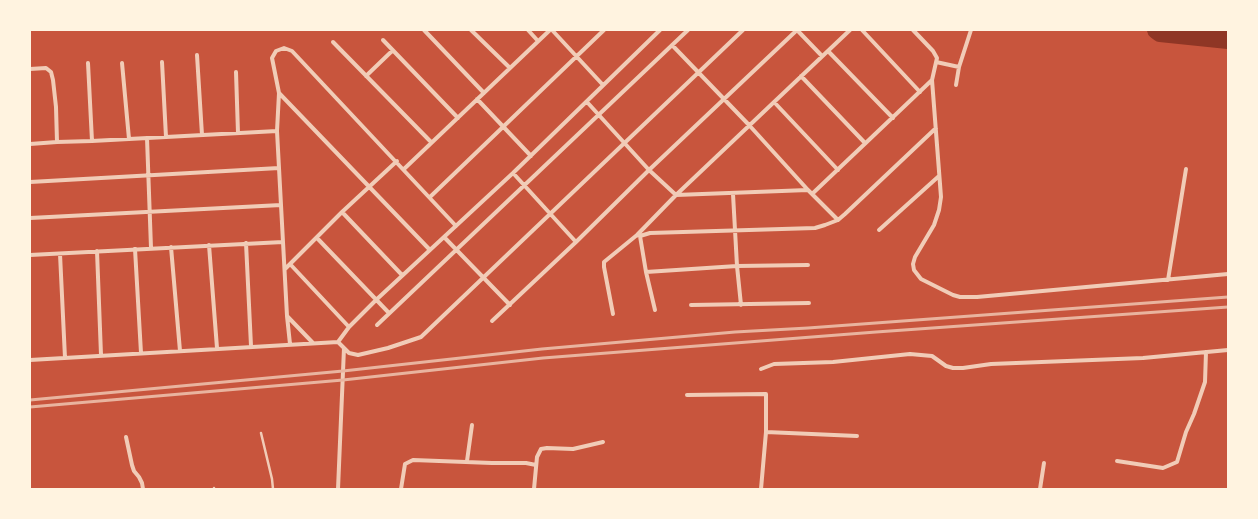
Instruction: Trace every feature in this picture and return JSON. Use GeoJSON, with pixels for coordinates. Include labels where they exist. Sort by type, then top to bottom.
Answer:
{"type":"FeatureCollection","features":[{"type":"Feature","properties":{"kind":"street"},"geometry":{"type":"LineString","coordinates":[[424,30],[484,93]]}},
{"type":"Feature","properties":{"kind":"street"},"geometry":{"type":"LineString","coordinates":[[471,30],[510,68]]}},
{"type":"Feature","properties":{"kind":"street"},"geometry":{"type":"LineString","coordinates":[[528,30],[538,41]]}},
{"type":"Feature","properties":{"kind":"street"},"geometry":{"type":"LineString","coordinates":[[404,169],[551,30],[603,85]]}},
{"type":"Feature","properties":{"kind":"street"},"geometry":{"type":"LineString","coordinates":[[430,197],[604,30]]}},
{"type":"Feature","properties":{"kind":"street"},"geometry":{"type":"LineString","coordinates":[[338,342],[376,300],[531,156],[660,30]]}},
{"type":"Feature","properties":{"kind":"street"},"geometry":{"type":"LineString","coordinates":[[377,325],[688,30]]}},
{"type":"Feature","properties":{"kind":"street"},"geometry":{"type":"LineString","coordinates":[[30,360],[338,342],[349,354],[358,355],[388,348],[421,337],[743,30]]}},
{"type":"Feature","properties":{"kind":"street"},"geometry":{"type":"LineString","coordinates":[[492,321],[797,30],[822,56]]}},
{"type":"Feature","properties":{"kind":"street"},"geometry":{"type":"LineString","coordinates":[[613,314],[604,262],[638,235],[676,195],[850,30]]}},
{"type":"Feature","properties":{"kind":"street"},"geometry":{"type":"LineString","coordinates":[[862,30],[920,92]]}},
{"type":"Feature","properties":{"kind":"street"},"geometry":{"type":"LineString","coordinates":[[912,30],[934,51],[937,58],[932,80],[941,196],[939,210],[934,225],[915,257],[914,270],[921,279],[960,297],[978,298],[1228,274]]}},
{"type":"Feature","properties":{"kind":"street"},"geometry":{"type":"LineString","coordinates":[[956,85],[958,67],[972,30]]}},
{"type":"Feature","properties":{"kind":"street"},"geometry":{"type":"LineString","coordinates":[[383,40],[458,118]]}},
{"type":"Feature","properties":{"kind":"street"},"geometry":{"type":"LineString","coordinates":[[333,42],[431,142]]}},
{"type":"Feature","properties":{"kind":"street"},"geometry":{"type":"LineString","coordinates":[[672,45],[838,220]]}},
{"type":"Feature","properties":{"kind":"street"},"geometry":{"type":"LineString","coordinates":[[290,344],[287,316],[279,168],[278,131],[280,93],[272,58],[276,52],[284,48],[292,51],[456,226]]}},
{"type":"Feature","properties":{"kind":"street"},"geometry":{"type":"LineString","coordinates":[[366,76],[392,51]]}},
{"type":"Feature","properties":{"kind":"street"},"geometry":{"type":"LineString","coordinates":[[828,51],[892,118]]}},
{"type":"Feature","properties":{"kind":"street"},"geometry":{"type":"LineString","coordinates":[[197,55],[202,135]]}},
{"type":"Feature","properties":{"kind":"street"},"geometry":{"type":"LineString","coordinates":[[162,62],[166,137]]}},
{"type":"Feature","properties":{"kind":"street"},"geometry":{"type":"LineString","coordinates":[[936,62],[958,67]]}},
{"type":"Feature","properties":{"kind":"street"},"geometry":{"type":"LineString","coordinates":[[88,63],[92,141]]}},
{"type":"Feature","properties":{"kind":"street"},"geometry":{"type":"LineString","coordinates":[[122,63],[129,139]]}},
{"type":"Feature","properties":{"kind":"street"},"geometry":{"type":"LineString","coordinates":[[30,69],[46,68],[52,72],[56,107],[57,142]]}},
{"type":"Feature","properties":{"kind":"street"},"geometry":{"type":"LineString","coordinates":[[236,72],[238,133]]}},
{"type":"Feature","properties":{"kind":"street"},"geometry":{"type":"LineString","coordinates":[[801,76],[866,143]]}},
{"type":"Feature","properties":{"kind":"street"},"geometry":{"type":"LineString","coordinates":[[812,194],[932,80]]}},
{"type":"Feature","properties":{"kind":"street"},"geometry":{"type":"LineString","coordinates":[[280,93],[430,250]]}},
{"type":"Feature","properties":{"kind":"street"},"geometry":{"type":"LineString","coordinates":[[477,99],[531,156]]}},
{"type":"Feature","properties":{"kind":"street"},"geometry":{"type":"LineString","coordinates":[[587,102],[598,116],[649,170],[676,195],[808,190]]}},
{"type":"Feature","properties":{"kind":"street"},"geometry":{"type":"LineString","coordinates":[[774,102],[838,170]]}},
{"type":"Feature","properties":{"kind":"street"},"geometry":{"type":"LineString","coordinates":[[638,235],[650,233],[815,228],[825,225],[838,220],[936,128]]}},
{"type":"Feature","properties":{"kind":"street"},"geometry":{"type":"LineString","coordinates":[[30,144],[278,131]]}},
{"type":"Feature","properties":{"kind":"street"},"geometry":{"type":"LineString","coordinates":[[147,138],[152,248]]}},
{"type":"Feature","properties":{"kind":"street"},"geometry":{"type":"LineString","coordinates":[[285,268],[369,186],[397,162]]}},
{"type":"Feature","properties":{"kind":"street"},"geometry":{"type":"LineString","coordinates":[[30,182],[279,168]]}},
{"type":"Feature","properties":{"kind":"street"},"geometry":{"type":"LineString","coordinates":[[1168,280],[1186,169]]}},
{"type":"Feature","properties":{"kind":"street"},"geometry":{"type":"LineString","coordinates":[[513,173],[576,242]]}},
{"type":"Feature","properties":{"kind":"street"},"geometry":{"type":"LineString","coordinates":[[879,230],[939,176]]}},
{"type":"Feature","properties":{"kind":"street"},"geometry":{"type":"LineString","coordinates":[[733,194],[741,305]]}},
{"type":"Feature","properties":{"kind":"street"},"geometry":{"type":"LineString","coordinates":[[30,218],[281,205]]}},
{"type":"Feature","properties":{"kind":"street"},"geometry":{"type":"LineString","coordinates":[[342,212],[402,275]]}},
{"type":"Feature","properties":{"kind":"street"},"geometry":{"type":"LineString","coordinates":[[638,235],[655,310]]}},
{"type":"Feature","properties":{"kind":"street"},"geometry":{"type":"LineString","coordinates":[[444,237],[510,304]]}},
{"type":"Feature","properties":{"kind":"street"},"geometry":{"type":"LineString","coordinates":[[317,238],[389,313]]}},
{"type":"Feature","properties":{"kind":"street"},"geometry":{"type":"LineString","coordinates":[[30,255],[283,242]]}},
{"type":"Feature","properties":{"kind":"street"},"geometry":{"type":"LineString","coordinates":[[246,243],[252,346]]}},
{"type":"Feature","properties":{"kind":"street"},"geometry":{"type":"LineString","coordinates":[[209,245],[217,348]]}},
{"type":"Feature","properties":{"kind":"street"},"geometry":{"type":"LineString","coordinates":[[171,247],[180,351]]}},
{"type":"Feature","properties":{"kind":"street"},"geometry":{"type":"LineString","coordinates":[[135,249],[140,353]]}},
{"type":"Feature","properties":{"kind":"street"},"geometry":{"type":"LineString","coordinates":[[97,252],[101,355]]}},
{"type":"Feature","properties":{"kind":"street"},"geometry":{"type":"LineString","coordinates":[[60,254],[65,358]]}},
{"type":"Feature","properties":{"kind":"street"},"geometry":{"type":"LineString","coordinates":[[290,264],[350,327]]}},
{"type":"Feature","properties":{"kind":"street"},"geometry":{"type":"LineString","coordinates":[[646,272],[737,266],[808,265]]}},
{"type":"Feature","properties":{"kind":"street"},"geometry":{"type":"LineString","coordinates":[[691,305],[809,303]]}},
{"type":"Feature","properties":{"kind":"street"},"geometry":{"type":"LineString","coordinates":[[287,316],[313,343]]}},
{"type":"Feature","properties":{"kind":"street"},"geometry":{"type":"LineString","coordinates":[[338,489],[344,348]]}},
{"type":"Feature","properties":{"kind":"street"},"geometry":{"type":"LineString","coordinates":[[761,368],[774,364],[833,362],[910,354],[932,356],[946,366],[952,368],[963,368],[991,364],[1143,358],[1228,350]]}},
{"type":"Feature","properties":{"kind":"street"},"geometry":{"type":"LineString","coordinates":[[1117,461],[1163,468],[1177,462],[1186,432],[1205,382],[1206,352]]}},
{"type":"Feature","properties":{"kind":"street"},"geometry":{"type":"LineString","coordinates":[[687,395],[766,394],[766,432],[761,489]]}},
{"type":"Feature","properties":{"kind":"street"},"geometry":{"type":"LineString","coordinates":[[467,462],[472,425]]}},
{"type":"Feature","properties":{"kind":"street"},"geometry":{"type":"LineString","coordinates":[[766,432],[857,436]]}},
{"type":"Feature","properties":{"kind":"street"},"geometry":{"type":"LineString","coordinates":[[126,437],[132,465],[142,483],[143,489]]}},
{"type":"Feature","properties":{"kind":"street"},"geometry":{"type":"LineString","coordinates":[[534,489],[538,453],[543,448],[573,449],[603,442]]}},
{"type":"Feature","properties":{"kind":"street"},"geometry":{"type":"LineString","coordinates":[[402,489],[405,464],[413,460],[526,463],[536,465]]}},
{"type":"Feature","properties":{"kind":"street"},"geometry":{"type":"LineString","coordinates":[[1040,489],[1044,463]]}},
{"type":"Feature","properties":{"kind":"lane"},"geometry":{"type":"LineString","coordinates":[[261,433],[273,489]]}},
{"type":"Feature","properties":{"kind":"waterway"},"geometry":{"type":"LineString","coordinates":[[1156,30],[1160,33],[1228,40]]}},
{"type":"Feature","properties":{"kind":"railway"},"geometry":{"type":"LineString","coordinates":[[30,400],[343,371],[542,349],[735,332],[1228,297]]}},
{"type":"Feature","properties":{"kind":"railway"},"geometry":{"type":"LineString","coordinates":[[30,407],[343,380],[543,358],[876,332],[1228,307]]}}]}
